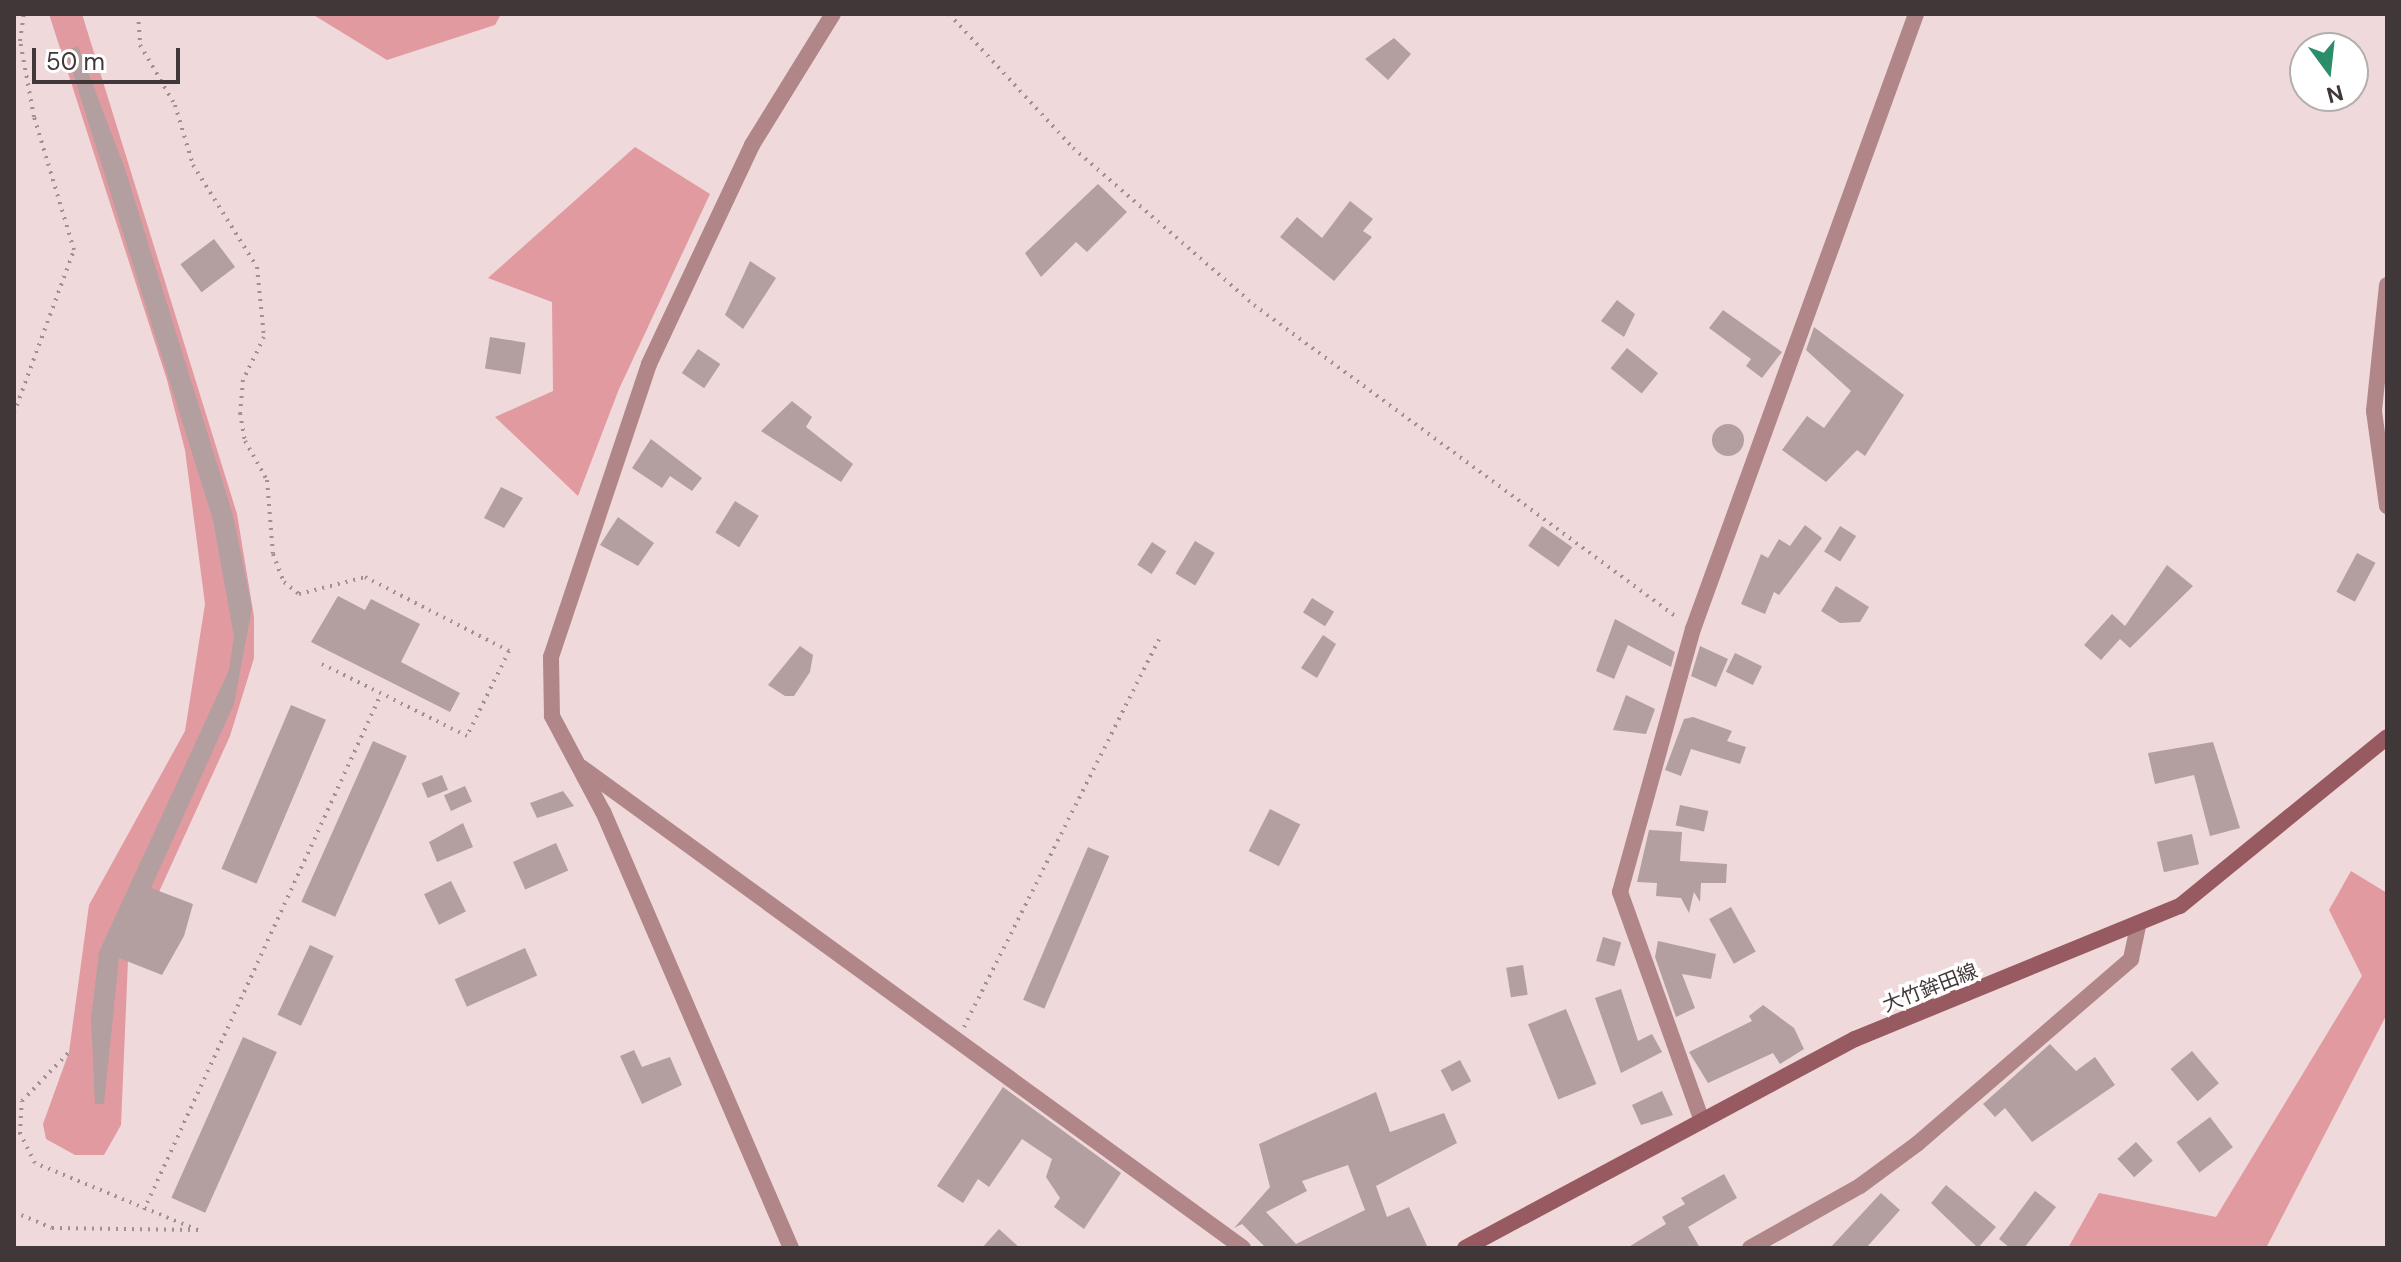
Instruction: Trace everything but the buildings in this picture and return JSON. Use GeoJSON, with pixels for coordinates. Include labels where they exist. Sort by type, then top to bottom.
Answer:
{"type":"FeatureCollection","features":[{"type":"Feature","properties":{"kind":"main road","name":"大竹鉾田線"},"geometry":{"type":"LineString","coordinates":[[1465,1248],[1855,1039],[2138,927],[2223,876],[2387,737]]}},
{"type":"Feature","properties":{"kind":"street"},"geometry":{"type":"LineString","coordinates":[[791,1248],[577,764],[552,716],[551,657],[571,583],[683,288],[752,145],[833,14]]}},
{"type":"Feature","properties":{"kind":"street"},"geometry":{"type":"LineString","coordinates":[[1702,1121],[1620,892],[1693,629],[1916,14]]}},
{"type":"Feature","properties":{"kind":"street"},"geometry":{"type":"LineString","coordinates":[[2387,285],[2374,411],[2387,506]]}},
{"type":"Feature","properties":{"kind":"street"},"geometry":{"type":"LineString","coordinates":[[577,764],[1243,1248]]}},
{"type":"Feature","properties":{"kind":"street"},"geometry":{"type":"LineString","coordinates":[[1750,1248],[1860,1186],[1917,1144],[2131,959],[2138,927]]}},
{"type":"Feature","properties":{"kind":"path"},"geometry":{"type":"LineString","coordinates":[[14,413],[74,250],[34,117],[20,41],[24,14]]}},
{"type":"Feature","properties":{"kind":"path"},"geometry":{"type":"LineString","coordinates":[[138,14],[140,45],[175,105],[193,165],[257,267],[264,337],[243,380],[240,413],[245,441],[267,480],[273,554],[284,582],[299,594],[365,577],[509,651],[467,736],[322,664]]}},
{"type":"Feature","properties":{"kind":"path"},"geometry":{"type":"LineString","coordinates":[[949,14],[1073,148],[1254,305],[1693,629]]}},
{"type":"Feature","properties":{"kind":"path"},"geometry":{"type":"LineString","coordinates":[[958,1040],[1161,636]]}},
{"type":"Feature","properties":{"kind":"path"},"geometry":{"type":"LineString","coordinates":[[144,1210],[381,694]]}},
{"type":"Feature","properties":{"kind":"path"},"geometry":{"type":"LineString","coordinates":[[14,1212],[52,1228],[198,1230],[35,1163],[20,1134],[22,1101],[69,1052]]}},
{"type":"Feature","properties":{"kind":"shaded area"},"geometry":{"type":"Polygon","coordinates":[[[49,14],[82,14],[237,514],[254,617],[254,658],[230,736],[128,960],[121,1125],[104,1155],[75,1155],[46,1139],[43,1124],[69,1052],[89,905],[185,731],[205,604],[185,450],[167,380],[49,14]]]}},
{"type":"Feature","properties":{"kind":"shaded area"},"geometry":{"type":"Polygon","coordinates":[[[312,14],[501,14],[495,25],[387,60],[312,14]]]}},
{"type":"Feature","properties":{"kind":"shaded area"},"geometry":{"type":"Polygon","coordinates":[[[635,147],[710,194],[619,389],[578,496],[495,417],[553,391],[552,302],[488,278],[635,147]]]}},
{"type":"Feature","properties":{"kind":"shaded area"},"geometry":{"type":"Polygon","coordinates":[[[2351,871],[2387,893],[2387,1014],[2266,1248],[2068,1248],[2099,1193],[2216,1217],[2362,976],[2329,910],[2351,871]]]}}]}
